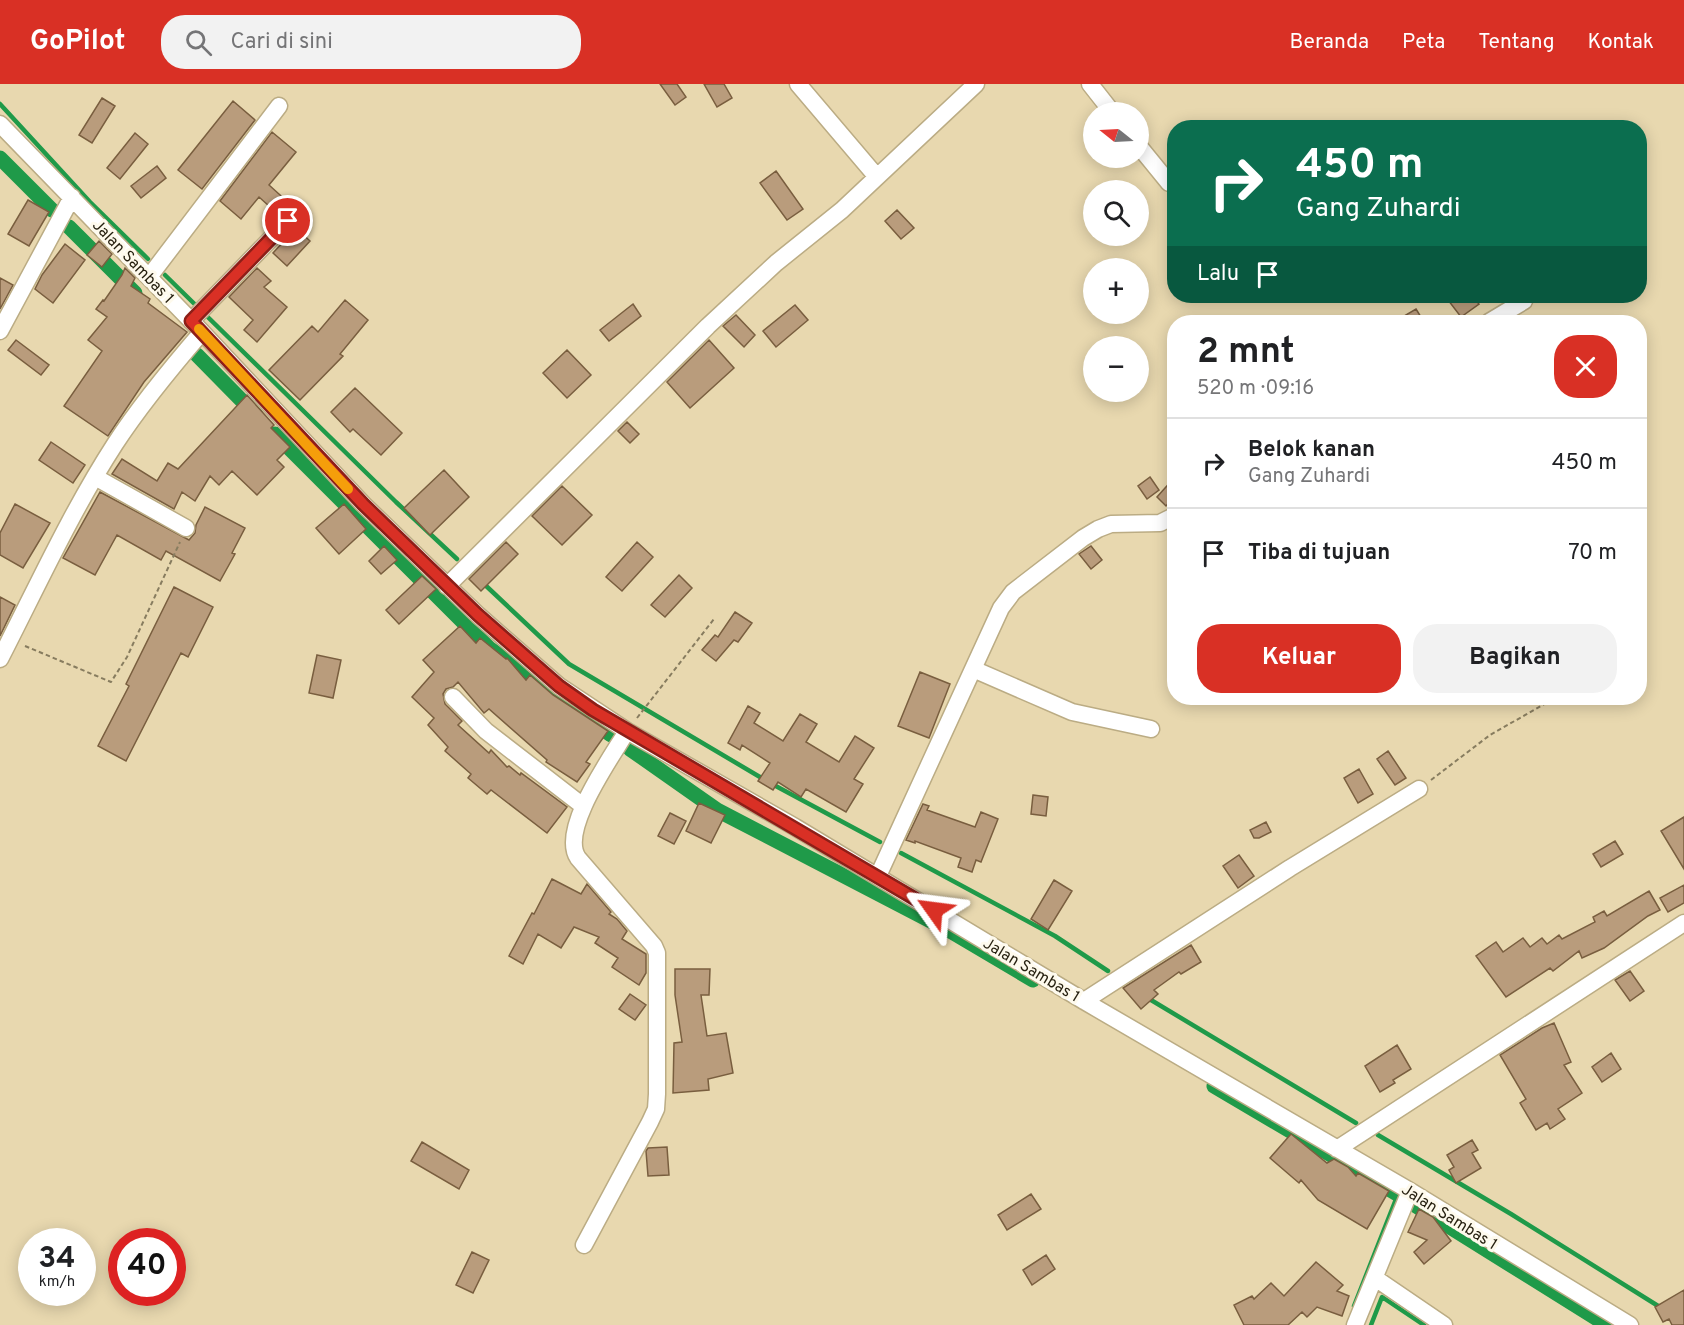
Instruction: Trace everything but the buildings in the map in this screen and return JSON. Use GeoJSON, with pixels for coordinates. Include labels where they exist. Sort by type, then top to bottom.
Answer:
{"type":"FeatureCollection","features":[{"type":"Feature","properties":{"kind":"street"},"geometry":{"type":"LineString","coordinates":[[798,84],[878,177]]}},
{"type":"Feature","properties":{"kind":"street"},"geometry":{"type":"LineString","coordinates":[[447,586],[761,276],[842,210],[976,84]]}},
{"type":"Feature","properties":{"kind":"street"},"geometry":{"type":"LineString","coordinates":[[1090,84],[1104,102]]}},
{"type":"Feature","properties":{"kind":"street"},"geometry":{"type":"LineString","coordinates":[[149,277],[279,106]]}},
{"type":"Feature","properties":{"kind":"street","name":"Jalan Sambas 1"},"geometry":{"type":"LineString","coordinates":[[0,124],[195,324],[363,504],[478,615],[559,686],[627,731],[878,876],[1084,1001],[1410,1191],[1630,1325]]}},
{"type":"Feature","properties":{"kind":"street"},"geometry":{"type":"LineString","coordinates":[[1149,159],[1167,181]]}},
{"type":"Feature","properties":{"kind":"street"},"geometry":{"type":"LineString","coordinates":[[0,331],[72,197]]}},
{"type":"Feature","properties":{"kind":"street"},"geometry":{"type":"LineString","coordinates":[[0,659],[95,477],[116,443],[163,377],[195,324],[222,289],[288,221]]}},
{"type":"Feature","properties":{"kind":"street"},"geometry":{"type":"LineString","coordinates":[[1501,315],[1521,303]]}},
{"type":"Feature","properties":{"kind":"street"},"geometry":{"type":"LineString","coordinates":[[95,477],[186,528]]}},
{"type":"Feature","properties":{"kind":"street"},"geometry":{"type":"LineString","coordinates":[[878,876],[973,669],[1002,608],[1013,591],[1083,538],[1106,525],[1160,524],[1167,520]]}},
{"type":"Feature","properties":{"kind":"street"},"geometry":{"type":"LineString","coordinates":[[973,669],[1072,712],[1151,729]]}},
{"type":"Feature","properties":{"kind":"street"},"geometry":{"type":"LineString","coordinates":[[453,697],[486,731],[583,806]]}},
{"type":"Feature","properties":{"kind":"street"},"geometry":{"type":"LineString","coordinates":[[584,1245],[656,1109],[658,962],[654,946],[574,852],[573,836],[583,806],[627,731]]}},
{"type":"Feature","properties":{"kind":"street"},"geometry":{"type":"LineString","coordinates":[[1084,1001],[1290,868],[1419,789]]}},
{"type":"Feature","properties":{"kind":"street"},"geometry":{"type":"LineString","coordinates":[[1337,1149],[1684,923]]}},
{"type":"Feature","properties":{"kind":"street"},"geometry":{"type":"LineString","coordinates":[[1355,1325],[1410,1191]]}},
{"type":"Feature","properties":{"kind":"street"},"geometry":{"type":"LineString","coordinates":[[1375,1278],[1444,1325]]}},
{"type":"Feature","properties":{"kind":"path"},"geometry":{"type":"LineString","coordinates":[[10,640],[111,682],[161,587],[186,528]]}},
{"type":"Feature","properties":{"kind":"path"},"geometry":{"type":"LineString","coordinates":[[627,731],[714,619]]}},
{"type":"Feature","properties":{"kind":"path"},"geometry":{"type":"LineString","coordinates":[[1419,789],[1490,735],[1543,705]]}},
{"type":"Feature","properties":{"kind":"waterway"},"geometry":{"type":"LineString","coordinates":[[0,104],[90,202],[148,259]]}},
{"type":"Feature","properties":{"kind":"waterway"},"geometry":{"type":"LineString","coordinates":[[0,158],[52,210]]}},
{"type":"Feature","properties":{"kind":"waterway"},"geometry":{"type":"LineString","coordinates":[[69,227],[135,293]]}},
{"type":"Feature","properties":{"kind":"waterway"},"geometry":{"type":"LineString","coordinates":[[165,275],[457,559]]}},
{"type":"Feature","properties":{"kind":"waterway"},"geometry":{"type":"LineString","coordinates":[[197,355],[256,415]]}},
{"type":"Feature","properties":{"kind":"waterway"},"geometry":{"type":"LineString","coordinates":[[275,434],[489,648],[611,735]]}},
{"type":"Feature","properties":{"kind":"waterway"},"geometry":{"type":"LineString","coordinates":[[483,583],[569,664],[765,780]]}},
{"type":"Feature","properties":{"kind":"waterway"},"geometry":{"type":"LineString","coordinates":[[630,749],[717,810],[952,932],[1033,980]]}},
{"type":"Feature","properties":{"kind":"waterway"},"geometry":{"type":"LineString","coordinates":[[772,784],[880,842]]}},
{"type":"Feature","properties":{"kind":"waterway"},"geometry":{"type":"LineString","coordinates":[[901,853],[1055,936],[1108,971]]}},
{"type":"Feature","properties":{"kind":"waterway"},"geometry":{"type":"LineString","coordinates":[[1146,997],[1356,1123]]}},
{"type":"Feature","properties":{"kind":"waterway"},"geometry":{"type":"LineString","coordinates":[[1214,1086],[1399,1195]]}},
{"type":"Feature","properties":{"kind":"waterway"},"geometry":{"type":"LineString","coordinates":[[1378,1135],[1511,1214],[1663,1309]]}},
{"type":"Feature","properties":{"kind":"waterway"},"geometry":{"type":"LineString","coordinates":[[1354,1306],[1398,1194]]}},
{"type":"Feature","properties":{"kind":"waterway"},"geometry":{"type":"LineString","coordinates":[[1416,1206],[1607,1325]]}},
{"type":"Feature","properties":{"kind":"waterway"},"geometry":{"type":"LineString","coordinates":[[1371,1325],[1382,1297],[1424,1325]]}},
{"type":"Feature","properties":{"kind":"slow traffic"},"geometry":{"type":"LineString","coordinates":[[199,329],[348,489]]}},
{"type":"Feature","properties":{"kind":"route"},"geometry":{"type":"LineString","coordinates":[[288,221],[191,321],[363,504],[478,615],[559,686],[627,731],[934,910]]}}]}
